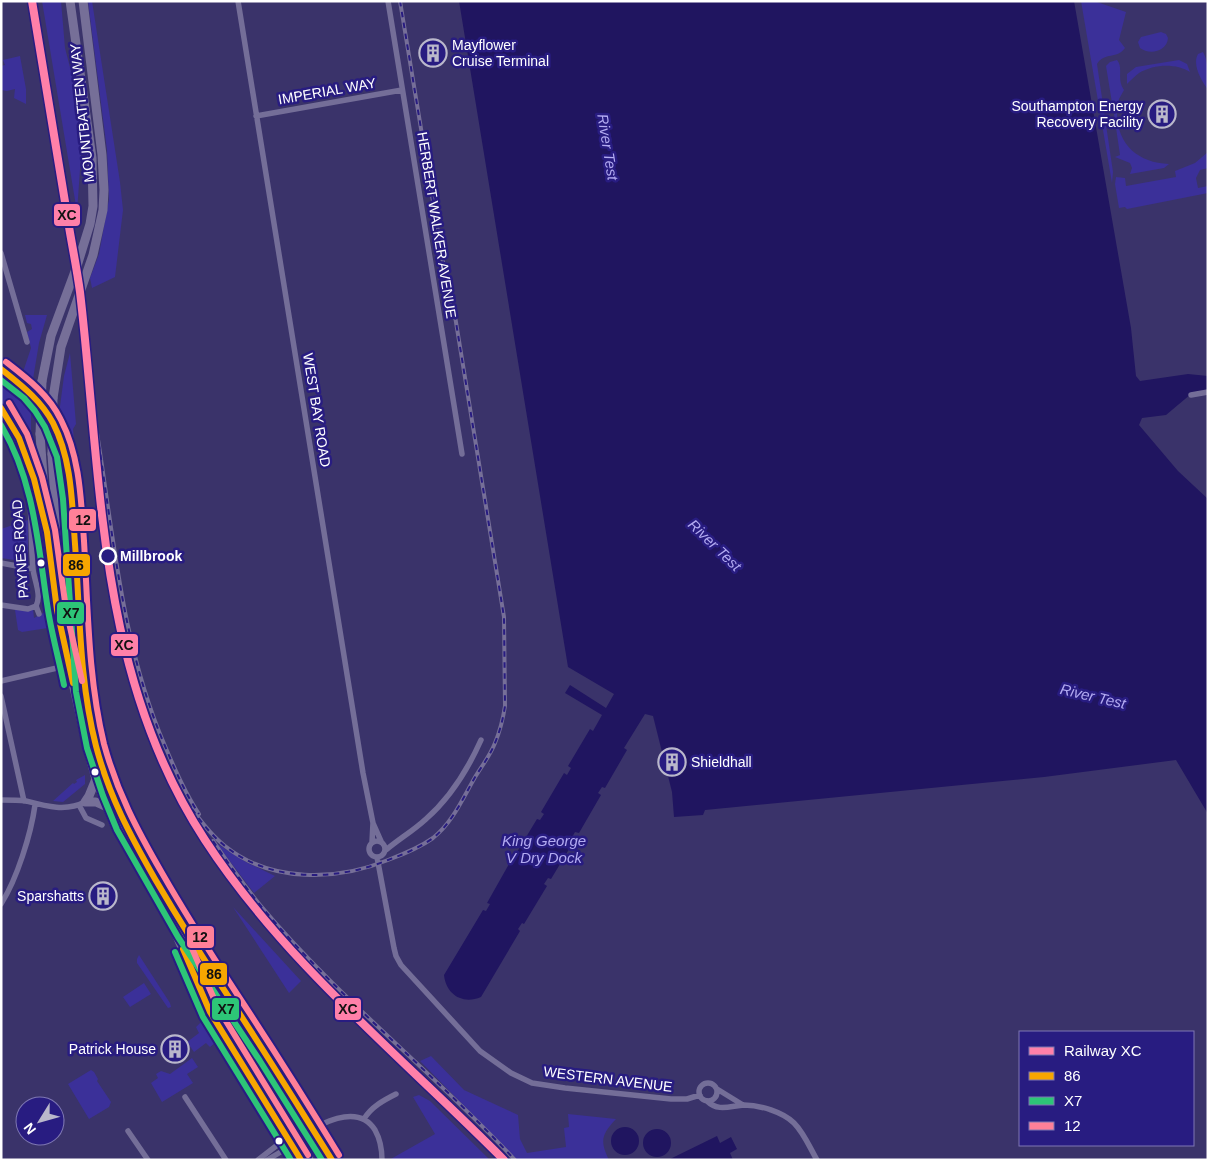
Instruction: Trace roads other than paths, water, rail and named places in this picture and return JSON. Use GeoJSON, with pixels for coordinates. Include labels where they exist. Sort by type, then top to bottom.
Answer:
{"type":"FeatureCollection","features":[{"type":"Feature","properties":{"kind":"highway","name":"MOUNTBATTEN WAY"},"geometry":{"type":"LineString","coordinates":[[47,532],[40,434],[42,381],[51,336],[84,244],[93,206],[94,176],[70,1]]}},
{"type":"Feature","properties":{"kind":"highway","name":"MOUNTBATTEN WAY"},"geometry":{"type":"LineString","coordinates":[[82,1],[104,190],[101,223],[59,357],[53,398],[52,454],[55,508],[62,564],[85,690]]}},
{"type":"Feature","properties":{"kind":"highway"},"geometry":{"type":"LineString","coordinates":[[1,369],[30,392],[42,406],[53,423],[66,455],[72,498],[85,690],[96,746],[111,793],[125,826],[186,934],[267,1056],[332,1160]]}},
{"type":"Feature","properties":{"kind":"highway"},"geometry":{"type":"LineString","coordinates":[[1,408],[18,438],[34,480],[47,532],[60,624],[96,779],[106,808],[174,929],[210,1012],[288,1143],[301,1160]]}},
{"type":"Feature","properties":{"kind":"highway"},"geometry":{"type":"LineString","coordinates":[[82,804],[89,796],[96,779]]}},
{"type":"Feature","properties":{"kind":"highway"},"geometry":{"type":"LineString","coordinates":[[82,804],[96,802],[106,808]]}},
{"type":"Feature","properties":{"kind":"street","name":"WEST BAY ROAD"},"geometry":{"type":"LineString","coordinates":[[238,1],[363,773],[374,823],[382,842]]}},
{"type":"Feature","properties":{"kind":"street","name":"HERBERT WALKER AVENUE"},"geometry":{"type":"LineString","coordinates":[[388,1],[462,454]]}},
{"type":"Feature","properties":{"kind":"street","name":"IMPERIAL WAY"},"geometry":{"type":"LineString","coordinates":[[256,116],[402,90]]}},
{"type":"Feature","properties":{"kind":"street"},"geometry":{"type":"LineString","coordinates":[[1,253],[26,328],[27,342]]}},
{"type":"Feature","properties":{"kind":"street"},"geometry":{"type":"LineString","coordinates":[[1191,395],[1208,392]]}},
{"type":"Feature","properties":{"kind":"street","name":"PAYNES ROAD"},"geometry":{"type":"LineString","coordinates":[[1,428],[21,464],[27,480],[38,614]]}},
{"type":"Feature","properties":{"kind":"street"},"geometry":{"type":"LineString","coordinates":[[1,564],[33,569]]}},
{"type":"Feature","properties":{"kind":"street"},"geometry":{"type":"LineString","coordinates":[[1,605],[28,608],[36,606]]}},
{"type":"Feature","properties":{"kind":"street"},"geometry":{"type":"LineString","coordinates":[[1,681],[57,668]]}},
{"type":"Feature","properties":{"kind":"street"},"geometry":{"type":"LineString","coordinates":[[1,696],[24,801]]}},
{"type":"Feature","properties":{"kind":"street"},"geometry":{"type":"LineString","coordinates":[[399,839],[382,842],[376,840],[369,847],[370,853],[377,857],[382,856],[386,850],[426,819],[440,805],[462,774],[481,740]]}},
{"type":"Feature","properties":{"kind":"street"},"geometry":{"type":"LineString","coordinates":[[1,800],[24,801],[35,805],[56,807],[73,807],[82,804],[86,818],[102,825]]}},
{"type":"Feature","properties":{"kind":"street"},"geometry":{"type":"LineString","coordinates":[[1,904],[9,891],[23,854],[33,820],[35,805]]}},
{"type":"Feature","properties":{"kind":"street","name":"WEST BAY ROAD"},"geometry":{"type":"LineString","coordinates":[[372,842],[374,823]]}},
{"type":"Feature","properties":{"kind":"street"},"geometry":{"type":"LineString","coordinates":[[382,842],[386,850]]}},
{"type":"Feature","properties":{"kind":"street","name":"WESTERN AVENUE"},"geometry":{"type":"LineString","coordinates":[[377,857],[381,870],[394,948],[400,965],[480,1051],[495,1064],[532,1083],[565,1088],[671,1099],[687,1099],[700,1095]]}},
{"type":"Feature","properties":{"kind":"street"},"geometry":{"type":"LineString","coordinates":[[267,1056],[297,1123],[296,1130],[284,1150],[270,1159]]}},
{"type":"Feature","properties":{"kind":"street"},"geometry":{"type":"LineString","coordinates":[[743,1105],[711,1083],[705,1083],[699,1089],[700,1095],[716,1108],[743,1105],[769,1109],[793,1122],[801,1131],[817,1160]]}},
{"type":"Feature","properties":{"kind":"street"},"geometry":{"type":"LineString","coordinates":[[706,1101],[715,1099],[718,1094],[717,1088]]}},
{"type":"Feature","properties":{"kind":"street"},"geometry":{"type":"LineString","coordinates":[[364,1119],[371,1110],[396,1094]]}},
{"type":"Feature","properties":{"kind":"street"},"geometry":{"type":"LineString","coordinates":[[185,1097],[226,1160]]}},
{"type":"Feature","properties":{"kind":"street"},"geometry":{"type":"LineString","coordinates":[[258,1160],[280,1143],[288,1143],[326,1122],[352,1116],[369,1122],[378,1135],[382,1160]]}},
{"type":"Feature","properties":{"kind":"street"},"geometry":{"type":"LineString","coordinates":[[311,1160],[304,1142],[305,1137],[313,1128]]}},
{"type":"Feature","properties":{"kind":"street"},"geometry":{"type":"LineString","coordinates":[[128,1131],[148,1160]]}},
{"type":"Feature","properties":{"kind":"water"},"geometry":{"type":"Polygon","coordinates":[[[459,1],[1074,1],[1131,328],[1136,376],[1140,381],[1188,374],[1208,376],[1208,390],[1191,394],[1166,415],[1142,418],[1139,425],[1178,471],[1208,499],[1208,814],[1176,760],[1044,777],[705,810],[703,815],[674,817],[672,792],[653,716],[645,714],[624,748],[627,750],[605,788],[602,787],[598,793],[601,795],[579,833],[575,832],[571,839],[574,841],[551,879],[548,878],[544,884],[547,886],[524,924],[522,923],[518,929],[520,931],[481,997],[467,1000],[461,999],[448,988],[444,975],[483,910],[486,911],[490,904],[487,903],[509,864],[512,865],[516,859],[514,857],[537,819],[540,820],[544,814],[541,812],[564,773],[567,775],[571,768],[568,766],[590,729],[593,731],[602,715],[565,693],[570,685],[606,708],[614,694],[568,667],[459,1]]]}},
{"type":"Feature","properties":{"kind":"water"},"geometry":{"type":"Polygon","coordinates":[[[625,1127],[635,1131],[639,1141],[635,1151],[625,1155],[615,1151],[611,1141],[615,1131],[625,1127]]]}},
{"type":"Feature","properties":{"kind":"water"},"geometry":{"type":"Polygon","coordinates":[[[657,1129],[667,1133],[671,1143],[667,1153],[657,1157],[647,1153],[643,1143],[647,1133],[657,1129]]]}},
{"type":"Feature","properties":{"kind":"water"},"geometry":{"type":"Polygon","coordinates":[[[717,1136],[720,1143],[731,1137],[737,1149],[730,1153],[733,1160],[668,1160],[717,1136]]]}},
{"type":"Feature","properties":{"kind":"railway"},"geometry":{"type":"LineString","coordinates":[[400,1],[452,317]]}},
{"type":"Feature","properties":{"kind":"railway"},"geometry":{"type":"LineString","coordinates":[[192,809],[207,829],[225,846],[243,858],[263,867],[305,875],[347,872],[368,867],[400,855],[417,848],[433,838],[451,818],[491,752],[500,729],[505,706],[504,617],[454,310]]}},
{"type":"Feature","properties":{"kind":"railway"},"geometry":{"type":"LineString","coordinates":[[97,433],[121,592],[139,670],[150,708],[176,773],[199,814]]}},
{"type":"Feature","properties":{"kind":"railway"},"geometry":{"type":"LineString","coordinates":[[213,841],[260,905],[290,939],[353,1003],[515,1160]]}},
{"type":"Feature","properties":{"kind":"rail line","name":"XC"},"geometry":{"type":"LineString","coordinates":[[32,1],[80,292],[101,505],[110,575],[124,644],[143,711],[170,777],[205,840],[237,885],[271,927],[346,1008],[504,1160]]}},
{"type":"Feature","properties":{"kind":"place","name":"Mayflower Cruise Terminal"},"geometry":{"type":"Point","coordinates":[433,53]}},
{"type":"Feature","properties":{"kind":"place","name":"Southampton Energy Recovery Facility"},"geometry":{"type":"Point","coordinates":[1162,114]}},
{"type":"Feature","properties":{"kind":"place","name":"Millbrook"},"geometry":{"type":"Point","coordinates":[108,556]}},
{"type":"Feature","properties":{"kind":"place","name":"Shieldhall"},"geometry":{"type":"Point","coordinates":[672,762]}},
{"type":"Feature","properties":{"kind":"place","name":"Sparshatts"},"geometry":{"type":"Point","coordinates":[103,896]}},
{"type":"Feature","properties":{"kind":"place","name":"Patrick House"},"geometry":{"type":"Point","coordinates":[175,1049]}},
{"type":"Feature","properties":{"kind":"water label","name":"River Test"},"geometry":{"type":"Point","coordinates":[608,147]}},
{"type":"Feature","properties":{"kind":"water label","name":"River Test"},"geometry":{"type":"Point","coordinates":[715,545]}},
{"type":"Feature","properties":{"kind":"water label","name":"River Test"},"geometry":{"type":"Point","coordinates":[1093,696]}},
{"type":"Feature","properties":{"kind":"water label","name":"King George V Dry Dock"},"geometry":{"type":"Point","coordinates":[544,848]}}]}
